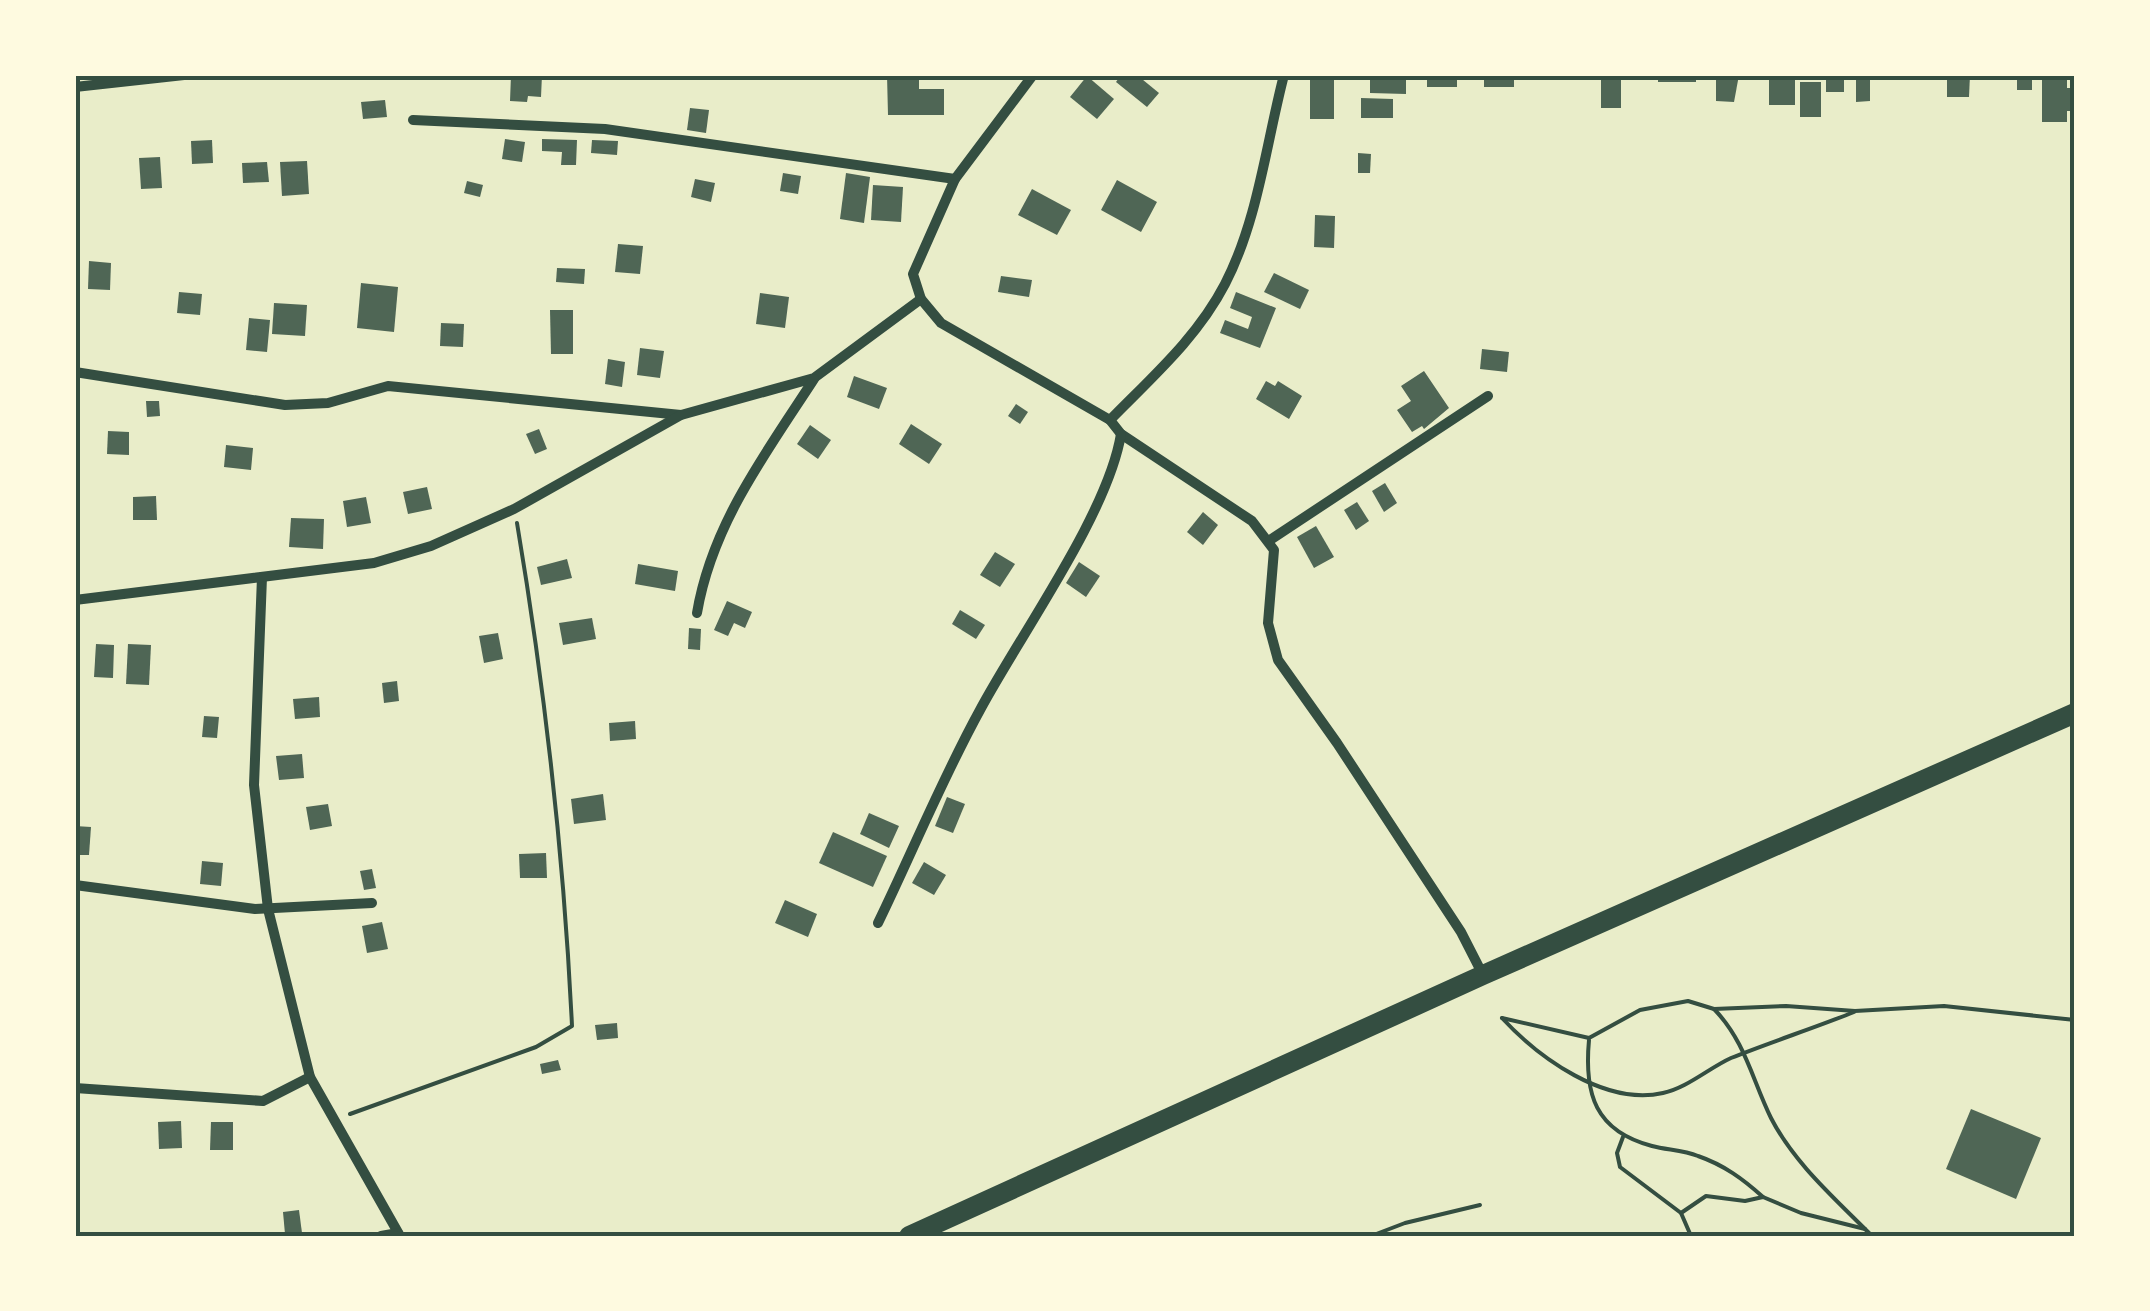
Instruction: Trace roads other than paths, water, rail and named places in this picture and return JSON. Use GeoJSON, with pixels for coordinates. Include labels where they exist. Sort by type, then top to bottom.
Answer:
{"type":"FeatureCollection","features":[{"type":"Feature","properties":{"kind":"highway"},"geometry":{"type":"LineString","coordinates":[[909,1236],[1483,974],[2075,713]]}},
{"type":"Feature","properties":{"kind":"street"},"geometry":{"type":"LineString","coordinates":[[75,87],[184,75]]}},
{"type":"Feature","properties":{"kind":"street"},"geometry":{"type":"LineString","coordinates":[[1033,75],[955,178],[914,274],[921,299],[941,322],[1110,420],[1121,434],[1252,521],[1270,540],[1275,560],[1268,623],[1278,660],[1338,743],[1461,932],[1483,974]]}},
{"type":"Feature","properties":{"kind":"street"},"geometry":{"type":"LineString","coordinates":[[1110,420],[1199,325],[1224,286],[1251,217],[1284,75]]}},
{"type":"Feature","properties":{"kind":"street"},"geometry":{"type":"LineString","coordinates":[[413,120],[605,129],[955,178]]}},
{"type":"Feature","properties":{"kind":"street"},"geometry":{"type":"LineString","coordinates":[[75,600],[374,562],[432,546],[514,508],[681,415],[814,378],[921,299]]}},
{"type":"Feature","properties":{"kind":"street"},"geometry":{"type":"LineString","coordinates":[[75,372],[286,405],[328,403],[388,386],[681,415]]}},
{"type":"Feature","properties":{"kind":"street"},"geometry":{"type":"LineString","coordinates":[[696,612],[704,568],[716,539],[814,378]]}},
{"type":"Feature","properties":{"kind":"street"},"geometry":{"type":"LineString","coordinates":[[1270,540],[1488,396]]}},
{"type":"Feature","properties":{"kind":"street"},"geometry":{"type":"LineString","coordinates":[[878,923],[978,712],[1074,545],[1118,457],[1121,434]]}},
{"type":"Feature","properties":{"kind":"street"},"geometry":{"type":"LineString","coordinates":[[262,577],[254,785],[268,909],[310,1077],[399,1235],[381,1236]]}},
{"type":"Feature","properties":{"kind":"street"},"geometry":{"type":"LineString","coordinates":[[75,885],[268,909],[372,903]]}},
{"type":"Feature","properties":{"kind":"street"},"geometry":{"type":"LineString","coordinates":[[75,1088],[263,1101],[310,1077]]}}]}
